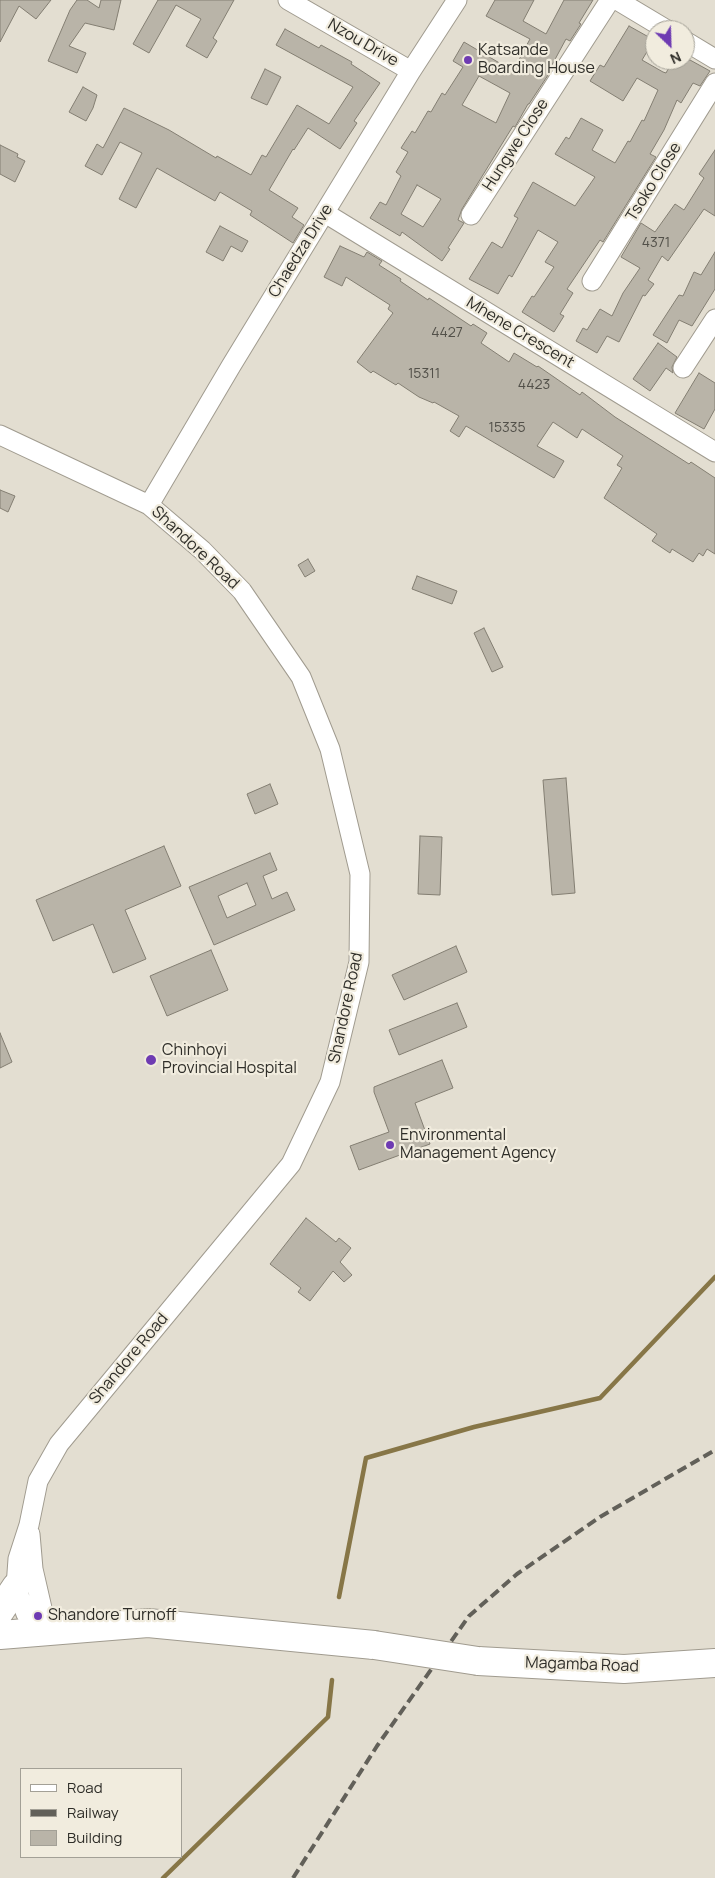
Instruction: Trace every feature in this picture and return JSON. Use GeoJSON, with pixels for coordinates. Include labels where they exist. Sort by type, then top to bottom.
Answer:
{"type":"FeatureCollection","features":[{"type":"Feature","properties":{"kind":"highway"},"geometry":{"type":"LineString","coordinates":[[0,1611],[16,1587]]}},
{"type":"Feature","properties":{"kind":"highway","name":"Magamba Road"},"geometry":{"type":"LineString","coordinates":[[0,1635],[148,1623],[374,1645],[478,1661],[624,1669],[715,1663]]}},
{"type":"Feature","properties":{"kind":"street","name":"Nzou Drive"},"geometry":{"type":"LineString","coordinates":[[288,0],[411,71]]}},
{"type":"Feature","properties":{"kind":"street","name":"Chaedza Drive"},"geometry":{"type":"LineString","coordinates":[[149,505],[411,71],[457,0]]}},
{"type":"Feature","properties":{"kind":"street","name":"Hungwe Close"},"geometry":{"type":"LineString","coordinates":[[471,215],[610,0]]}},
{"type":"Feature","properties":{"kind":"street"},"geometry":{"type":"LineString","coordinates":[[617,0],[650,20]]}},
{"type":"Feature","properties":{"kind":"street"},"geometry":{"type":"LineString","coordinates":[[695,47],[715,59]]}},
{"type":"Feature","properties":{"kind":"street","name":"Tsoko Close"},"geometry":{"type":"LineString","coordinates":[[592,281],[715,83]]}},
{"type":"Feature","properties":{"kind":"street","name":"Mhene Crescent"},"geometry":{"type":"LineString","coordinates":[[325,213],[715,452]]}},
{"type":"Feature","properties":{"kind":"street"},"geometry":{"type":"LineString","coordinates":[[684,368],[715,319]]}},
{"type":"Feature","properties":{"kind":"street","name":"Shandore Road"},"geometry":{"type":"LineString","coordinates":[[0,435],[149,505],[202,550],[242,592],[300,677],[330,749],[360,874],[359,962],[330,1082],[291,1164],[59,1444],[38,1481],[29,1525]]}},
{"type":"Feature","properties":{"kind":"street"},"geometry":{"type":"LineString","coordinates":[[29,1525],[18,1559],[16,1587],[26,1614],[47,1630]]}},
{"type":"Feature","properties":{"kind":"street"},"geometry":{"type":"LineString","coordinates":[[29,1525],[33,1569],[47,1630]]}},
{"type":"Feature","properties":{"kind":"building"},"geometry":{"type":"Polygon","coordinates":[[[0,0],[51,0],[36,19],[19,6],[0,42],[0,0]]]}},
{"type":"Feature","properties":{"kind":"building"},"geometry":{"type":"Polygon","coordinates":[[[77,0],[87,0],[99,8],[101,0],[121,0],[114,30],[85,23],[69,46],[86,53],[77,73],[48,61],[70,10],[77,0]]]}},
{"type":"Feature","properties":{"kind":"building"},"geometry":{"type":"Polygon","coordinates":[[[158,0],[234,0],[213,38],[217,41],[207,58],[186,46],[201,19],[176,5],[149,53],[133,44],[158,0]]]}},
{"type":"Feature","properties":{"kind":"building"},"geometry":{"type":"Polygon","coordinates":[[[495,0],[534,0],[523,21],[546,34],[564,0],[593,0],[579,23],[581,24],[570,41],[566,39],[552,65],[554,66],[515,127],[513,126],[462,209],[458,220],[464,223],[442,261],[402,232],[400,236],[370,218],[380,202],[386,205],[401,176],[396,172],[408,152],[401,148],[412,131],[415,133],[428,111],[431,112],[442,93],[445,95],[463,67],[453,61],[464,42],[513,71],[530,39],[486,16],[495,0]],[[479,76],[462,105],[496,123],[510,93],[479,76]],[[417,185],[401,214],[423,227],[441,199],[417,185]]]}},
{"type":"Feature","properties":{"kind":"building"},"geometry":{"type":"Polygon","coordinates":[[[629,26],[645,35],[645,55],[642,60],[645,62],[645,70],[660,70],[666,73],[668,70],[695,70],[695,63],[710,71],[700,86],[693,83],[681,103],[677,100],[664,130],[650,154],[656,157],[603,242],[600,240],[567,289],[573,293],[560,314],[564,316],[554,332],[522,312],[554,267],[545,262],[558,242],[538,230],[512,277],[509,275],[498,294],[469,279],[492,242],[502,248],[518,218],[514,216],[533,182],[575,206],[595,177],[555,154],[566,137],[569,139],[581,118],[603,130],[592,150],[615,163],[628,141],[630,142],[642,120],[644,121],[658,90],[637,78],[623,101],[590,81],[600,65],[604,67],[629,26]]]}},
{"type":"Feature","properties":{"kind":"building"},"geometry":{"type":"Polygon","coordinates":[[[285,29],[319,48],[321,45],[352,62],[351,64],[380,83],[354,121],[357,123],[340,149],[308,128],[293,149],[269,190],[298,208],[292,217],[304,225],[293,243],[250,215],[252,211],[220,192],[215,201],[157,168],[136,208],[119,199],[142,153],[120,142],[102,175],[85,166],[97,144],[103,148],[124,108],[169,130],[216,158],[217,156],[251,175],[262,155],[266,157],[297,105],[329,124],[353,87],[276,45],[285,29]]]}},
{"type":"Feature","properties":{"kind":"building"},"geometry":{"type":"Polygon","coordinates":[[[265,69],[281,77],[267,105],[251,98],[265,69]]]}},
{"type":"Feature","properties":{"kind":"building"},"geometry":{"type":"Polygon","coordinates":[[[83,87],[97,95],[86,121],[69,112],[83,87]]]}},
{"type":"Feature","properties":{"kind":"building"},"geometry":{"type":"Polygon","coordinates":[[[0,145],[18,154],[17,157],[25,161],[15,182],[0,174],[0,145]]]}},
{"type":"Feature","properties":{"kind":"building"},"geometry":{"type":"Polygon","coordinates":[[[715,150],[715,216],[704,209],[668,261],[662,256],[648,280],[654,284],[645,296],[643,295],[619,342],[607,336],[597,353],[576,341],[583,328],[587,330],[600,309],[612,316],[623,293],[640,268],[621,257],[641,223],[655,232],[675,204],[684,210],[704,178],[699,174],[715,150]]]}},
{"type":"Feature","properties":{"kind":"building"},"geometry":{"type":"Polygon","coordinates":[[[220,226],[248,241],[242,252],[231,246],[223,261],[206,252],[220,226]]]}},
{"type":"Feature","properties":{"kind":"building"},"geometry":{"type":"Polygon","coordinates":[[[340,246],[364,257],[367,252],[382,261],[379,265],[428,300],[429,298],[471,326],[473,324],[487,333],[481,343],[509,362],[514,353],[538,366],[580,395],[582,392],[615,417],[689,464],[691,462],[715,478],[715,554],[707,549],[703,556],[699,553],[693,562],[672,549],[670,553],[652,541],[657,534],[604,498],[622,468],[617,465],[623,456],[582,429],[577,438],[553,422],[537,446],[564,461],[554,478],[466,426],[459,437],[450,431],[459,416],[434,402],[419,397],[398,383],[396,385],[373,371],[371,373],[357,362],[393,313],[388,309],[390,305],[346,277],[342,286],[324,277],[340,246]]]}},
{"type":"Feature","properties":{"kind":"building"},"geometry":{"type":"Polygon","coordinates":[[[715,252],[715,289],[692,326],[679,320],[667,343],[653,335],[679,295],[683,296],[694,272],[701,275],[715,252]]]}},
{"type":"Feature","properties":{"kind":"building"},"geometry":{"type":"Polygon","coordinates":[[[658,343],[677,357],[672,367],[673,373],[666,368],[650,391],[633,379],[658,343]]]}},
{"type":"Feature","properties":{"kind":"building"},"geometry":{"type":"Polygon","coordinates":[[[699,373],[715,383],[715,409],[704,429],[675,413],[699,373]]]}},
{"type":"Feature","properties":{"kind":"building"},"geometry":{"type":"Polygon","coordinates":[[[0,490],[15,496],[8,512],[0,508],[0,490]]]}},
{"type":"Feature","properties":{"kind":"building"},"geometry":{"type":"Polygon","coordinates":[[[308,559],[315,571],[305,577],[298,565],[308,559]]]}},
{"type":"Feature","properties":{"kind":"building"},"geometry":{"type":"Polygon","coordinates":[[[417,576],[457,591],[452,604],[412,589],[417,576]]]}},
{"type":"Feature","properties":{"kind":"building"},"geometry":{"type":"Polygon","coordinates":[[[484,628],[503,667],[492,672],[474,633],[484,628]]]}},
{"type":"Feature","properties":{"kind":"building"},"geometry":{"type":"Polygon","coordinates":[[[566,778],[575,893],[552,895],[543,780],[566,778]]]}},
{"type":"Feature","properties":{"kind":"building"},"geometry":{"type":"Polygon","coordinates":[[[270,784],[278,804],[255,814],[247,794],[270,784]]]}},
{"type":"Feature","properties":{"kind":"building"},"geometry":{"type":"Polygon","coordinates":[[[420,836],[442,837],[440,895],[418,894],[420,836]]]}},
{"type":"Feature","properties":{"kind":"building"},"geometry":{"type":"Polygon","coordinates":[[[164,846],[181,886],[125,910],[146,959],[113,973],[93,924],[53,941],[36,900],[164,846]]]}},
{"type":"Feature","properties":{"kind":"building"},"geometry":{"type":"Polygon","coordinates":[[[270,853],[277,870],[263,876],[272,899],[287,892],[295,910],[214,945],[189,887],[270,853]],[[247,883],[218,896],[227,918],[256,905],[247,883]]]}},
{"type":"Feature","properties":{"kind":"building"},"geometry":{"type":"Polygon","coordinates":[[[456,946],[467,972],[404,1000],[392,975],[456,946]]]}},
{"type":"Feature","properties":{"kind":"building"},"geometry":{"type":"Polygon","coordinates":[[[211,950],[228,990],[167,1016],[150,976],[211,950]]]}},
{"type":"Feature","properties":{"kind":"building"},"geometry":{"type":"Polygon","coordinates":[[[457,1003],[467,1027],[399,1055],[389,1030],[457,1003]]]}},
{"type":"Feature","properties":{"kind":"building"},"geometry":{"type":"Polygon","coordinates":[[[0,1033],[12,1062],[0,1068],[0,1033]]]}},
{"type":"Feature","properties":{"kind":"building"},"geometry":{"type":"Polygon","coordinates":[[[442,1060],[453,1088],[415,1103],[430,1144],[359,1170],[350,1146],[389,1132],[374,1092],[374,1087],[442,1060]]]}},
{"type":"Feature","properties":{"kind":"building"},"geometry":{"type":"Polygon","coordinates":[[[306,1218],[336,1242],[339,1238],[351,1248],[340,1262],[352,1275],[344,1282],[333,1271],[310,1301],[298,1292],[301,1288],[270,1264],[306,1218]]]}},
{"type":"Feature","properties":{"kind":"waterway"},"geometry":{"type":"LineString","coordinates":[[339,1597],[366,1458],[474,1427],[600,1398],[715,1277]]}},
{"type":"Feature","properties":{"kind":"waterway"},"geometry":{"type":"LineString","coordinates":[[163,1878],[328,1717],[332,1680]]}},
{"type":"Feature","properties":{"kind":"railway"},"geometry":{"type":"LineString","coordinates":[[293,1878],[377,1746],[469,1616],[517,1574],[600,1517],[715,1450]]}},
{"type":"Feature","properties":{"kind":"place","name":"Katsande Boarding House"},"geometry":{"type":"Point","coordinates":[468,60]}},
{"type":"Feature","properties":{"kind":"place","name":"Chinhoyi Provincial Hospital"},"geometry":{"type":"Point","coordinates":[151,1060]}},
{"type":"Feature","properties":{"kind":"place","name":"Environmental Management Agency"},"geometry":{"type":"Point","coordinates":[390,1145]}},
{"type":"Feature","properties":{"kind":"place","name":"Shandore Turnoff"},"geometry":{"type":"Point","coordinates":[38,1616]}}]}
